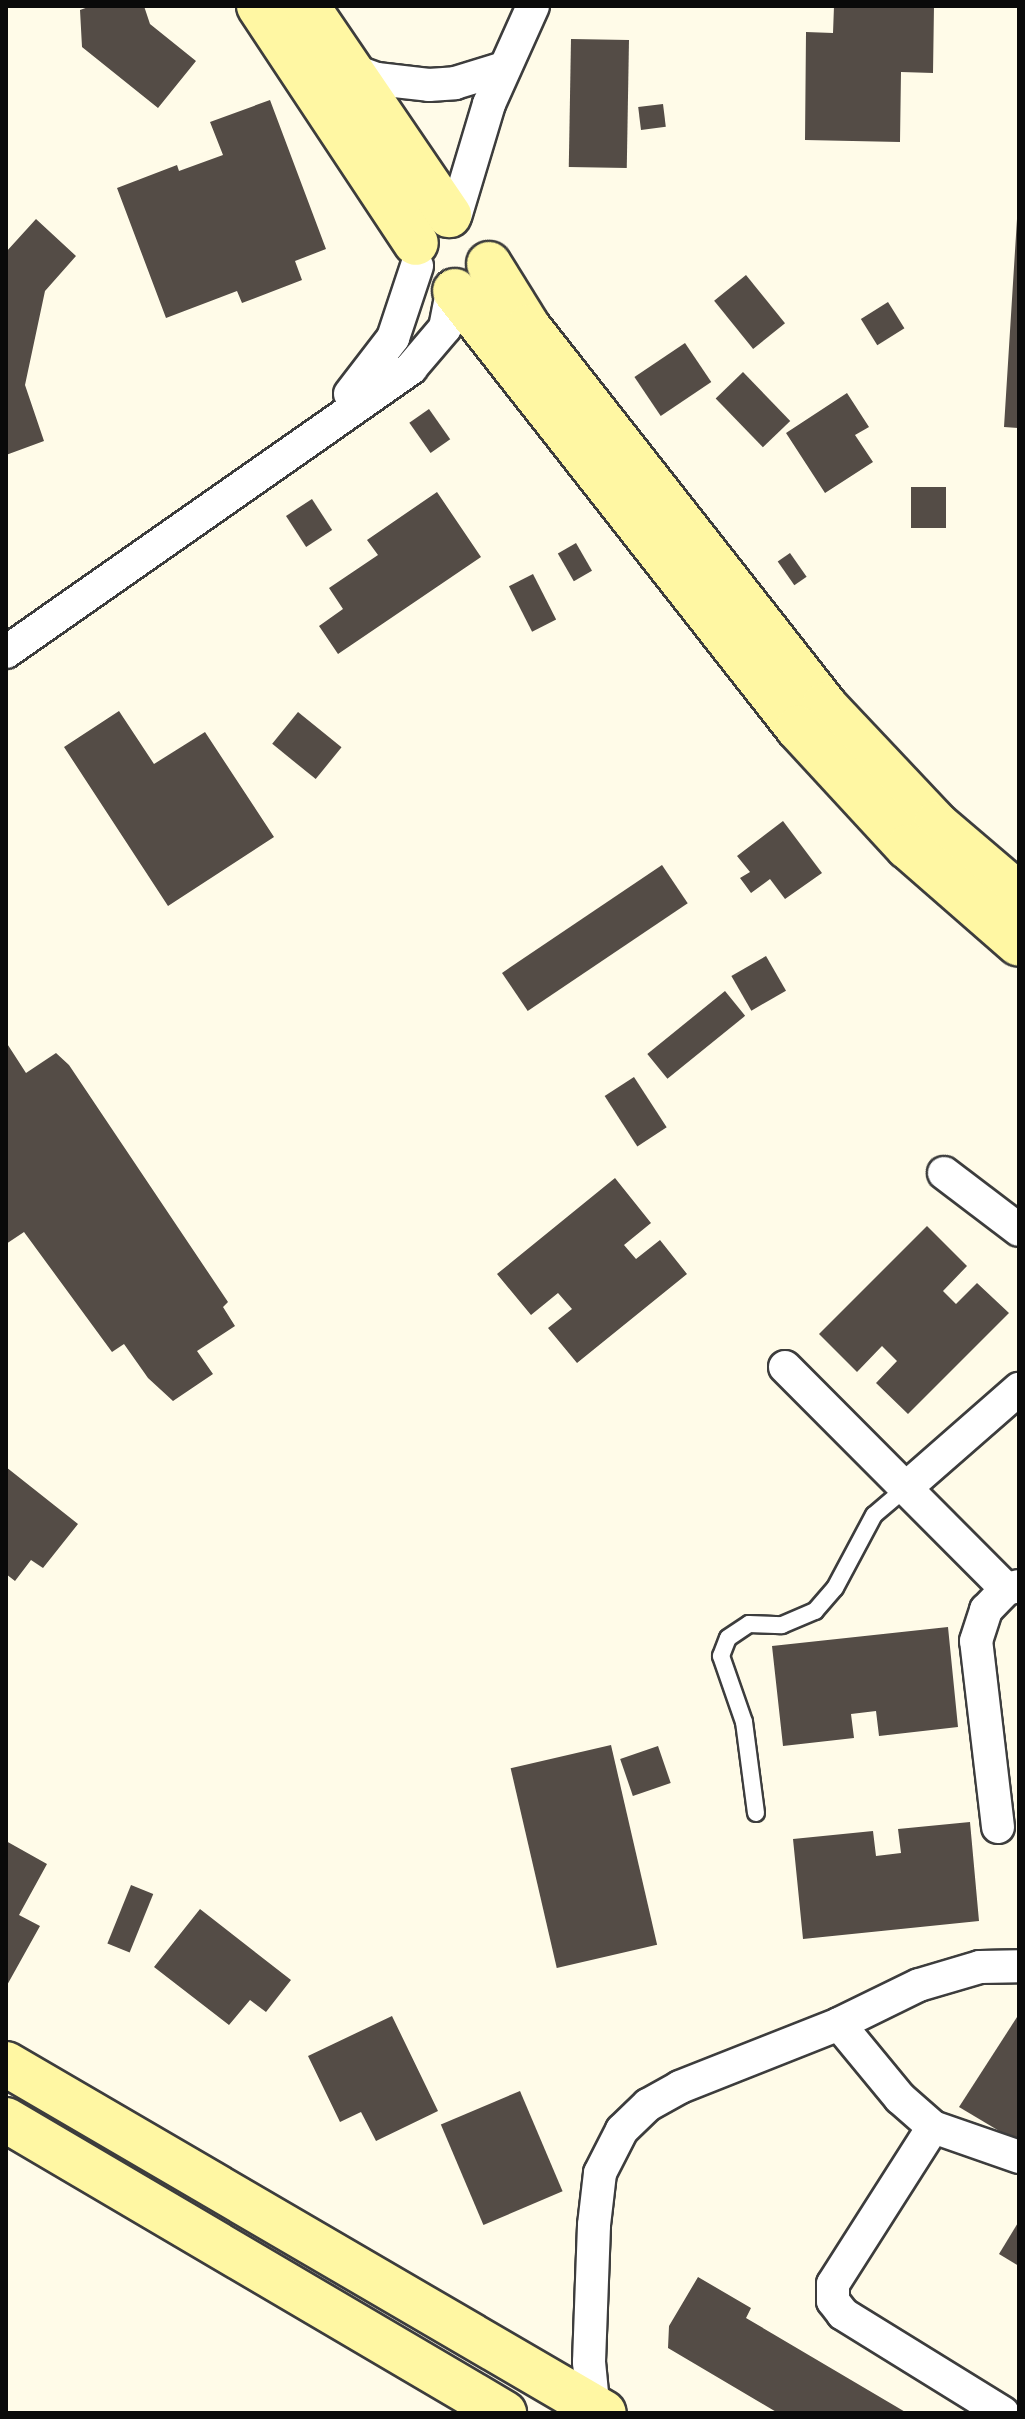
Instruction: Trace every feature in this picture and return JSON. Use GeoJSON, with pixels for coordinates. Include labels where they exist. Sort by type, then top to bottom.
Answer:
{"type":"FeatureCollection","features":[{"type":"Feature","properties":{"kind":"main road"},"geometry":{"type":"LineString","coordinates":[[259,6],[416,254],[431,284],[453,291],[811,716],[1019,895]]}},
{"type":"Feature","properties":{"kind":"main road"},"geometry":{"type":"LineString","coordinates":[[307,6],[452,214]]}},
{"type":"Feature","properties":{"kind":"main road"},"geometry":{"type":"LineString","coordinates":[[416,254],[428,223],[452,214],[469,218],[488,237],[489,264],[528,327],[908,847],[1019,944]]}},
{"type":"Feature","properties":{"kind":"main road"},"geometry":{"type":"LineString","coordinates":[[453,291],[476,283],[489,264]]}},
{"type":"Feature","properties":{"kind":"main road"},"geometry":{"type":"LineString","coordinates":[[6,2064],[597,2411]]}},
{"type":"Feature","properties":{"kind":"main road"},"geometry":{"type":"LineString","coordinates":[[6,2120],[504,2413]]}},
{"type":"Feature","properties":{"kind":"street"},"geometry":{"type":"LineString","coordinates":[[452,214],[504,68],[533,6]]}},
{"type":"Feature","properties":{"kind":"street"},"geometry":{"type":"LineString","coordinates":[[352,70],[377,79],[429,85],[455,83],[504,68]]}},
{"type":"Feature","properties":{"kind":"street"},"geometry":{"type":"LineString","coordinates":[[319,429],[393,338],[416,254]]}},
{"type":"Feature","properties":{"kind":"street"},"geometry":{"type":"LineString","coordinates":[[6,652],[430,351],[445,328],[453,291]]}},
{"type":"Feature","properties":{"kind":"street"},"geometry":{"type":"LineString","coordinates":[[944,1173],[1019,1230]]}},
{"type":"Feature","properties":{"kind":"street"},"geometry":{"type":"LineString","coordinates":[[785,1367],[1013,1588],[986,1610],[976,1641],[998,1827]]}},
{"type":"Feature","properties":{"kind":"street"},"geometry":{"type":"LineString","coordinates":[[907,1487],[1019,1389]]}},
{"type":"Feature","properties":{"kind":"street"},"geometry":{"type":"LineString","coordinates":[[597,2411],[589,2362],[594,2225],[600,2173],[622,2130],[648,2105],[680,2087],[839,2024],[919,1985],[980,1967],[1019,1966]]}},
{"type":"Feature","properties":{"kind":"street"},"geometry":{"type":"LineString","coordinates":[[839,2024],[900,2098],[933,2127],[1019,2157]]}},
{"type":"Feature","properties":{"kind":"street"},"geometry":{"type":"LineString","coordinates":[[933,2127],[833,2284],[833,2301],[843,2314],[1003,2413]]}},
{"type":"Feature","properties":{"kind":"lane"},"geometry":{"type":"LineString","coordinates":[[756,1813],[744,1722],[721,1656],[728,1638],[749,1624],[782,1625],[815,1611],[835,1588],[874,1515],[907,1487]]}},
{"type":"Feature","properties":{"kind":"building"},"geometry":{"type":"Polygon","coordinates":[[[91,6],[144,6],[150,24],[196,61],[158,108],[82,47],[80,10],[91,6]]]}},
{"type":"Feature","properties":{"kind":"building"},"geometry":{"type":"Polygon","coordinates":[[[834,6],[934,6],[933,73],[901,72],[900,142],[805,140],[806,32],[833,33],[834,6]]]}},
{"type":"Feature","properties":{"kind":"building"},"geometry":{"type":"Polygon","coordinates":[[[571,39],[629,40],[627,168],[569,167],[571,39]]]}},
{"type":"Feature","properties":{"kind":"building"},"geometry":{"type":"Polygon","coordinates":[[[270,100],[326,249],[295,261],[302,280],[242,303],[237,291],[166,318],[117,188],[177,165],[179,171],[223,155],[210,122],[270,100]]]}},
{"type":"Feature","properties":{"kind":"building"},"geometry":{"type":"Polygon","coordinates":[[[663,104],[666,127],[641,130],[638,107],[663,104]]]}},
{"type":"Feature","properties":{"kind":"building"},"geometry":{"type":"Polygon","coordinates":[[[36,219],[76,256],[45,291],[25,385],[44,441],[6,455],[6,252],[36,219]]]}},
{"type":"Feature","properties":{"kind":"building"},"geometry":{"type":"Polygon","coordinates":[[[1019,219],[1019,428],[1004,427],[1019,219]]]}},
{"type":"Feature","properties":{"kind":"building"},"geometry":{"type":"Polygon","coordinates":[[[746,275],[785,323],[753,349],[714,301],[746,275]]]}},
{"type":"Feature","properties":{"kind":"building"},"geometry":{"type":"Polygon","coordinates":[[[888,302],[904,328],[877,345],[861,319],[888,302]]]}},
{"type":"Feature","properties":{"kind":"building"},"geometry":{"type":"Polygon","coordinates":[[[685,343],[711,382],[661,416],[634,377],[685,343]]]}},
{"type":"Feature","properties":{"kind":"building"},"geometry":{"type":"Polygon","coordinates":[[[743,372],[790,421],[763,447],[716,398],[743,372]]]}},
{"type":"Feature","properties":{"kind":"building"},"geometry":{"type":"Polygon","coordinates":[[[847,393],[869,427],[855,435],[873,462],[825,493],[786,433],[847,393]]]}},
{"type":"Feature","properties":{"kind":"building"},"geometry":{"type":"Polygon","coordinates":[[[429,409],[450,439],[431,453],[409,423],[429,409]]]}},
{"type":"Feature","properties":{"kind":"building"},"geometry":{"type":"Polygon","coordinates":[[[911,487],[946,487],[946,528],[911,528],[911,487]]]}},
{"type":"Feature","properties":{"kind":"building"},"geometry":{"type":"Polygon","coordinates":[[[437,492],[481,557],[338,654],[319,626],[343,609],[329,588],[378,555],[367,540],[437,492]]]}},
{"type":"Feature","properties":{"kind":"building"},"geometry":{"type":"Polygon","coordinates":[[[312,499],[332,530],[306,547],[286,516],[312,499]]]}},
{"type":"Feature","properties":{"kind":"building"},"geometry":{"type":"Polygon","coordinates":[[[576,543],[592,571],[574,581],[558,554],[576,543]]]}},
{"type":"Feature","properties":{"kind":"building"},"geometry":{"type":"Polygon","coordinates":[[[790,553],[807,577],[794,585],[778,562],[790,553]]]}},
{"type":"Feature","properties":{"kind":"building"},"geometry":{"type":"Polygon","coordinates":[[[533,574],[556,619],[532,632],[509,586],[533,574]]]}},
{"type":"Feature","properties":{"kind":"building"},"geometry":{"type":"Polygon","coordinates":[[[119,711],[154,764],[205,732],[274,837],[168,906],[64,747],[119,711]]]}},
{"type":"Feature","properties":{"kind":"building"},"geometry":{"type":"Polygon","coordinates":[[[298,712],[342,747],[316,779],[272,744],[298,712]]]}},
{"type":"Feature","properties":{"kind":"building"},"geometry":{"type":"Polygon","coordinates":[[[783,821],[822,873],[785,899],[770,879],[751,893],[740,878],[750,872],[737,856],[783,821]]]}},
{"type":"Feature","properties":{"kind":"building"},"geometry":{"type":"Polygon","coordinates":[[[662,865],[688,903],[528,1011],[502,973],[662,865]]]}},
{"type":"Feature","properties":{"kind":"building"},"geometry":{"type":"Polygon","coordinates":[[[766,956],[786,991],[751,1011],[731,976],[766,956]]]}},
{"type":"Feature","properties":{"kind":"building"},"geometry":{"type":"Polygon","coordinates":[[[725,991],[745,1016],[667,1079],[647,1054],[725,991]]]}},
{"type":"Feature","properties":{"kind":"building"},"geometry":{"type":"Polygon","coordinates":[[[6,1042],[26,1073],[56,1053],[69,1065],[228,1302],[223,1307],[235,1326],[197,1351],[213,1374],[173,1401],[148,1378],[124,1344],[112,1352],[24,1232],[6,1244],[6,1042]]]}},
{"type":"Feature","properties":{"kind":"building"},"geometry":{"type":"Polygon","coordinates":[[[634,1077],[667,1127],[637,1146],[605,1096],[634,1077]]]}},
{"type":"Feature","properties":{"kind":"building"},"geometry":{"type":"Polygon","coordinates":[[[615,1178],[651,1223],[624,1245],[636,1259],[660,1240],[687,1274],[577,1363],[548,1328],[572,1309],[558,1293],[531,1315],[497,1274],[615,1178]]]}},
{"type":"Feature","properties":{"kind":"building"},"geometry":{"type":"Polygon","coordinates":[[[927,1226],[967,1266],[943,1291],[956,1304],[977,1283],[1009,1313],[908,1414],[876,1383],[897,1361],[882,1346],[857,1372],[819,1334],[927,1226]]]}},
{"type":"Feature","properties":{"kind":"building"},"geometry":{"type":"Polygon","coordinates":[[[6,1467],[78,1524],[43,1568],[31,1560],[15,1581],[6,1574],[6,1467]]]}},
{"type":"Feature","properties":{"kind":"building"},"geometry":{"type":"Polygon","coordinates":[[[948,1627],[958,1727],[879,1736],[876,1711],[851,1714],[854,1738],[783,1746],[772,1646],[948,1627]]]}},
{"type":"Feature","properties":{"kind":"building"},"geometry":{"type":"Polygon","coordinates":[[[611,1745],[657,1945],[557,1968],[511,1768],[611,1745]]]}},
{"type":"Feature","properties":{"kind":"building"},"geometry":{"type":"Polygon","coordinates":[[[658,1746],[671,1783],[633,1796],[620,1759],[658,1746]]]}},
{"type":"Feature","properties":{"kind":"building"},"geometry":{"type":"Polygon","coordinates":[[[970,1822],[979,1921],[803,1939],[793,1839],[873,1831],[876,1856],[901,1853],[898,1829],[970,1822]]]}},
{"type":"Feature","properties":{"kind":"building"},"geometry":{"type":"Polygon","coordinates":[[[6,1841],[47,1864],[19,1915],[40,1926],[6,1987],[6,1841]]]}},
{"type":"Feature","properties":{"kind":"building"},"geometry":{"type":"Polygon","coordinates":[[[131,1885],[153,1894],[130,1952],[107,1943],[131,1885]]]}},
{"type":"Feature","properties":{"kind":"building"},"geometry":{"type":"Polygon","coordinates":[[[200,1909],[291,1980],[266,2012],[250,2000],[229,2025],[154,1967],[200,1909]]]}},
{"type":"Feature","properties":{"kind":"building"},"geometry":{"type":"Polygon","coordinates":[[[1019,2014],[1019,2136],[1016,2141],[959,2107],[1019,2014]]]}},
{"type":"Feature","properties":{"kind":"building"},"geometry":{"type":"Polygon","coordinates":[[[392,2016],[438,2111],[376,2141],[361,2112],[340,2122],[308,2056],[392,2016]]]}},
{"type":"Feature","properties":{"kind":"building"},"geometry":{"type":"Polygon","coordinates":[[[520,2091],[563,2191],[483,2225],[441,2125],[520,2091]]]}},
{"type":"Feature","properties":{"kind":"building"},"geometry":{"type":"Polygon","coordinates":[[[1019,2221],[1019,2266],[999,2254],[1019,2221]]]}},
{"type":"Feature","properties":{"kind":"building"},"geometry":{"type":"Polygon","coordinates":[[[698,2277],[751,2308],[746,2318],[907,2413],[778,2413],[668,2348],[669,2326],[698,2277]]]}}]}
